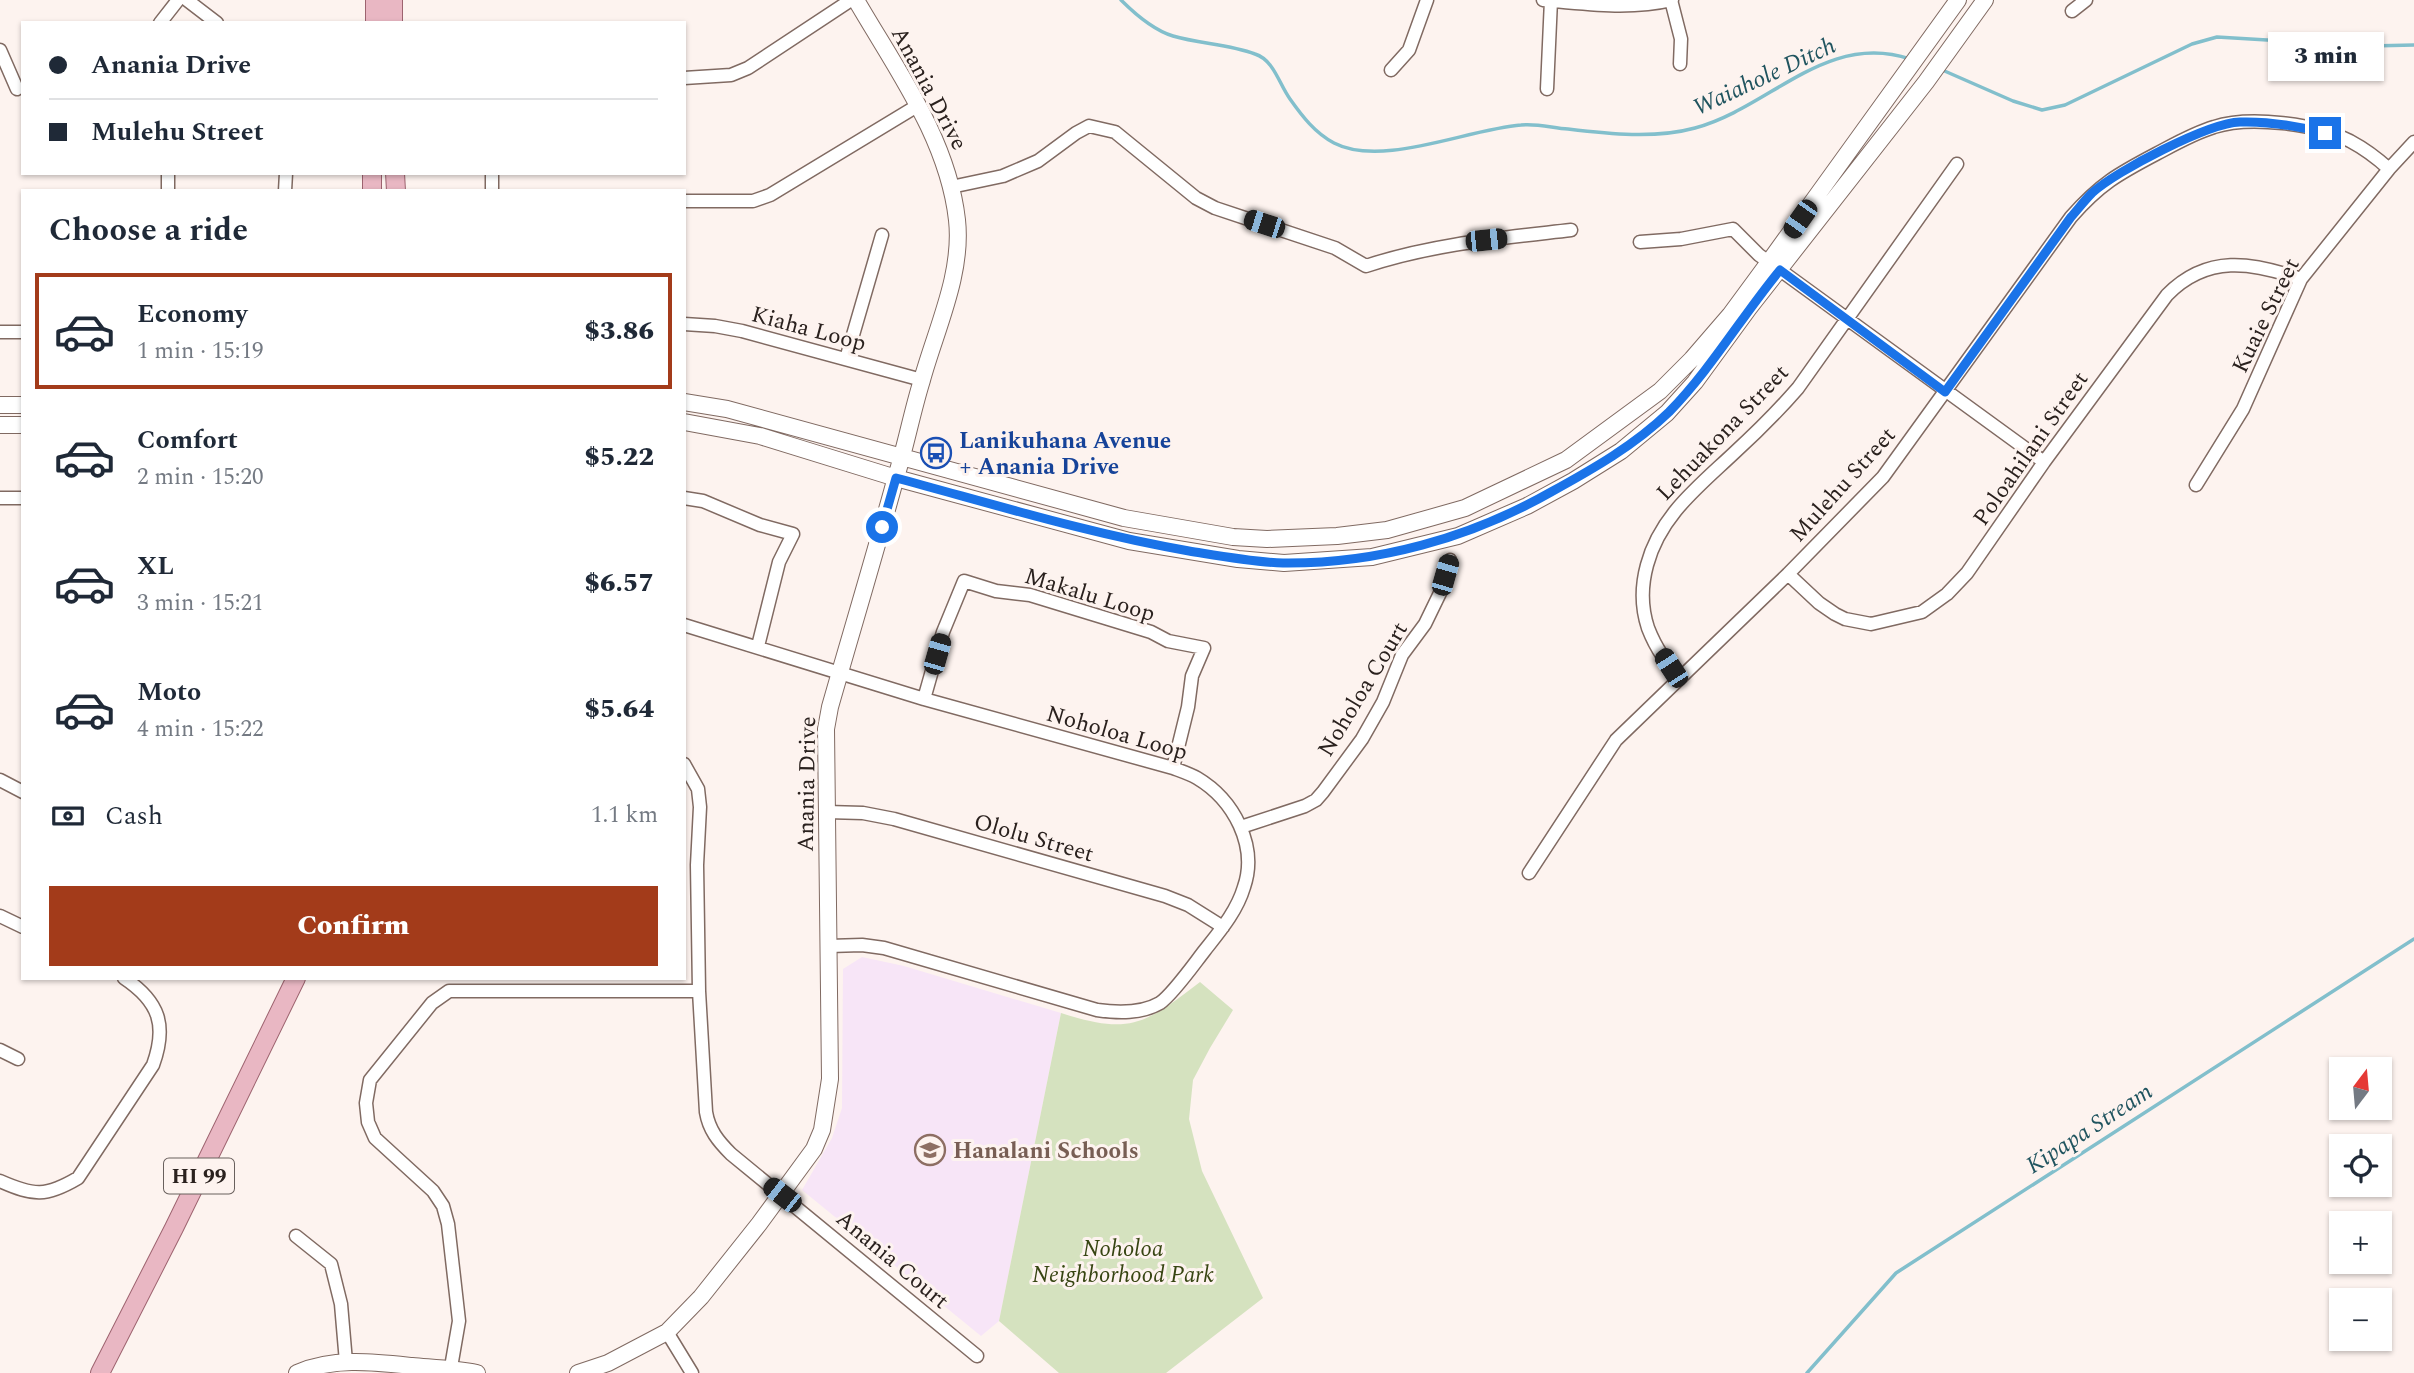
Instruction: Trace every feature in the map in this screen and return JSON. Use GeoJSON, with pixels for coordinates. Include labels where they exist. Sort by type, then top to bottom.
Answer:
{"type":"FeatureCollection","features":[{"type":"Feature","properties":{"kind":"main road"},"geometry":{"type":"LineString","coordinates":[[375,0],[375,21]]}},
{"type":"Feature","properties":{"kind":"main road"},"geometry":{"type":"LineString","coordinates":[[393,0],[393,21]]}},
{"type":"Feature","properties":{"kind":"main road","name":"Anania Drive"},"geometry":{"type":"LineString","coordinates":[[578,1373],[608,1363],[667,1332],[701,1297],[782,1195],[814,1149],[827,1109],[830,1079],[826,729],[922,380],[947,299],[958,250],[957,221],[951,187],[936,139],[854,0]]}},
{"type":"Feature","properties":{"kind":"main road"},"geometry":{"type":"LineString","coordinates":[[686,422],[760,436],[896,478],[1129,541],[1238,559],[1284,563],[1372,556],[1458,536],[1527,506],[1621,452],[1667,413],[1695,382],[1749,308],[1902,76],[1958,0]]}},
{"type":"Feature","properties":{"kind":"main road"},"geometry":{"type":"LineString","coordinates":[[686,402],[727,409],[902,455],[1124,518],[1233,537],[1267,539],[1337,536],[1387,530],[1465,508],[1566,460],[1660,391],[1775,266],[1926,82],[1985,0]]}},
{"type":"Feature","properties":{"kind":"main road"},"geometry":{"type":"LineString","coordinates":[[0,405],[21,405]]}},
{"type":"Feature","properties":{"kind":"main road"},"geometry":{"type":"LineString","coordinates":[[0,425],[21,425]]}},
{"type":"Feature","properties":{"kind":"main road","name":"HI 99"},"geometry":{"type":"LineString","coordinates":[[100,1373],[295,980]]}},
{"type":"Feature","properties":{"kind":"main road"},"geometry":{"type":"LineString","coordinates":[[298,1373],[310,1367],[346,1362],[385,1362],[477,1373]]}},
{"type":"Feature","properties":{"kind":"street"},"geometry":{"type":"LineString","coordinates":[[162,21],[178,0]]}},
{"type":"Feature","properties":{"kind":"street"},"geometry":{"type":"LineString","coordinates":[[187,0],[214,21]]}},
{"type":"Feature","properties":{"kind":"street"},"geometry":{"type":"LineString","coordinates":[[686,78],[715,78],[740,72],[854,0]]}},
{"type":"Feature","properties":{"kind":"street"},"geometry":{"type":"LineString","coordinates":[[1391,70],[1409,50],[1427,0]]}},
{"type":"Feature","properties":{"kind":"street"},"geometry":{"type":"LineString","coordinates":[[1544,0],[1590,5],[1647,5],[1671,0],[1681,39],[1681,64]]}},
{"type":"Feature","properties":{"kind":"street"},"geometry":{"type":"LineString","coordinates":[[1547,89],[1551,0]]}},
{"type":"Feature","properties":{"kind":"street"},"geometry":{"type":"LineString","coordinates":[[2072,11],[2086,0]]}},
{"type":"Feature","properties":{"kind":"street"},"geometry":{"type":"LineString","coordinates":[[0,50],[17,89]]}},
{"type":"Feature","properties":{"kind":"street"},"geometry":{"type":"LineString","coordinates":[[686,201],[753,201],[770,195],[917,106]]}},
{"type":"Feature","properties":{"kind":"street","name":"Mulehu Street"},"geometry":{"type":"LineString","coordinates":[[1528,873],[1616,740],[1788,574],[1883,477],[2071,217],[2092,193],[2114,176],[2187,138],[2238,121],[2288,124],[2347,139],[2371,153],[2389,169]]}},
{"type":"Feature","properties":{"kind":"street"},"geometry":{"type":"LineString","coordinates":[[951,187],[1003,176],[1038,161],[1089,126],[1115,132],[1196,198],[1215,208],[1335,248],[1366,266],[1486,240],[1571,230]]}},
{"type":"Feature","properties":{"kind":"street","name":"Kuaie Street"},"geometry":{"type":"LineString","coordinates":[[2196,485],[2243,409],[2301,279],[2389,169],[2414,142]]}},
{"type":"Feature","properties":{"kind":"street","name":"Lehuakona Street"},"geometry":{"type":"LineString","coordinates":[[1681,676],[1671,668],[1652,638],[1645,618],[1643,581],[1656,539],[1683,501],[1773,417],[1798,388],[1957,164]]}},
{"type":"Feature","properties":{"kind":"street"},"geometry":{"type":"LineString","coordinates":[[1640,242],[1681,239],[1733,229],[1775,266],[2044,462]]}},
{"type":"Feature","properties":{"kind":"street"},"geometry":{"type":"LineString","coordinates":[[846,359],[882,235]]}},
{"type":"Feature","properties":{"kind":"street","name":"Poloahilani Street"},"geometry":{"type":"LineString","coordinates":[[1788,574],[1819,603],[1845,619],[1871,624],[1922,612],[1947,594],[1968,573],[2044,462],[2167,295],[2180,282],[2201,271],[2237,264],[2260,265],[2301,279]]}},
{"type":"Feature","properties":{"kind":"street","name":"Kiaha Loop"},"geometry":{"type":"LineString","coordinates":[[686,324],[742,331],[922,380]]}},
{"type":"Feature","properties":{"kind":"street"},"geometry":{"type":"LineString","coordinates":[[0,332],[21,332]]}},
{"type":"Feature","properties":{"kind":"street"},"geometry":{"type":"LineString","coordinates":[[0,498],[21,498]]}},
{"type":"Feature","properties":{"kind":"street"},"geometry":{"type":"LineString","coordinates":[[686,498],[703,501],[761,526],[793,534],[779,562],[758,646]]}},
{"type":"Feature","properties":{"kind":"street","name":"Noholoa Court"},"geometry":{"type":"LineString","coordinates":[[1241,827],[1305,806],[1323,792],[1362,738],[1383,702],[1402,656],[1425,624],[1441,591],[1450,560]]}},
{"type":"Feature","properties":{"kind":"street","name":"Makalu Loop"},"geometry":{"type":"LineString","coordinates":[[924,698],[943,632],[964,581],[996,590],[1030,595],[1151,632],[1168,641],[1204,648],[1192,676],[1188,707],[1173,768]]}},
{"type":"Feature","properties":{"kind":"street","name":"Noholoa Loop"},"geometry":{"type":"LineString","coordinates":[[686,626],[924,698],[1173,768],[1198,778],[1229,806],[1248,846],[1249,867],[1244,887],[1223,927],[1161,1002],[1140,1010],[1116,1012],[1059,1000],[884,948],[862,945],[829,946]]}},
{"type":"Feature","properties":{"kind":"street","name":"Anania Court"},"geometry":{"type":"LineString","coordinates":[[686,768],[698,789],[701,827],[691,865],[709,1126],[730,1154],[977,1356]]}},
{"type":"Feature","properties":{"kind":"street"},"geometry":{"type":"LineString","coordinates":[[0,780],[21,791]]}},
{"type":"Feature","properties":{"kind":"street","name":"Ololu Street"},"geometry":{"type":"LineString","coordinates":[[827,812],[863,813],[894,819],[1165,896],[1188,905],[1223,927]]}},
{"type":"Feature","properties":{"kind":"street"},"geometry":{"type":"LineString","coordinates":[[0,916],[21,926]]}},
{"type":"Feature","properties":{"kind":"street"},"geometry":{"type":"LineString","coordinates":[[0,1181],[38,1194],[64,1186],[78,1178],[153,1065],[160,1045],[160,1027],[156,1013],[146,996],[126,980]]}},
{"type":"Feature","properties":{"kind":"street"},"geometry":{"type":"LineString","coordinates":[[450,1371],[458,1321],[448,1224],[443,1206],[433,1191],[375,1138],[368,1122],[366,1103],[370,1080],[448,985],[699,991]]}},
{"type":"Feature","properties":{"kind":"street"},"geometry":{"type":"LineString","coordinates":[[0,1050],[18,1059]]}},
{"type":"Feature","properties":{"kind":"street"},"geometry":{"type":"LineString","coordinates":[[296,1236],[320,1253],[331,1265],[341,1304],[346,1362]]}},
{"type":"Feature","properties":{"kind":"street"},"geometry":{"type":"LineString","coordinates":[[667,1332],[692,1373]]}},
{"type":"Feature","properties":{"kind":"shaded area","name":"Hanalani Schools"},"geometry":{"type":"Polygon","coordinates":[[[862,957],[904,966],[1061,1013],[999,1321],[981,1336],[802,1190],[832,1138],[842,1108],[843,969],[862,957]]]}},
{"type":"Feature","properties":{"kind":"green space","name":"Noholoa Neighborhood Park"},"geometry":{"type":"Polygon","coordinates":[[[1200,982],[1233,1010],[1193,1080],[1189,1119],[1202,1171],[1263,1298],[1166,1373],[1059,1373],[999,1321],[1061,1013],[1104,1023],[1135,1022],[1150,1017],[1200,982]]]}},
{"type":"Feature","properties":{"kind":"waterway","name":"Waiahole Ditch"},"geometry":{"type":"LineString","coordinates":[[1121,0],[1158,30],[1183,39],[1235,48],[1262,57],[1272,67],[1286,93],[1309,124],[1334,143],[1354,150],[1400,149],[1527,125],[1616,134],[1664,134],[1695,128],[1722,118],[1825,63],[1852,55],[1880,53],[1910,59]]}},
{"type":"Feature","properties":{"kind":"waterway","name":"Waiahole Ditch"},"geometry":{"type":"LineString","coordinates":[[1940,69],[2013,101],[2042,110],[2065,105],[2192,44],[2217,37],[2370,46],[2414,45]]}},
{"type":"Feature","properties":{"kind":"waterway","name":"Kipapa Stream"},"geometry":{"type":"LineString","coordinates":[[1807,1373],[1896,1273],[2414,939]]}},
{"type":"Feature","properties":{"kind":"place","name":"Lanikuhana Avenue + Anania Drive"},"geometry":{"type":"Point","coordinates":[936,453]}},
{"type":"Feature","properties":{"kind":"place","name":"Hanalani Schools"},"geometry":{"type":"Point","coordinates":[930,1150]}},
{"type":"Feature","properties":{"kind":"route"},"geometry":{"type":"LineString","coordinates":[[882,527],[896,478],[1129,541],[1238,559],[1284,563],[1372,556],[1458,536],[1527,506],[1621,452],[1667,413],[1695,382],[1780,270],[1945,392],[2071,217],[2092,193],[2114,176],[2187,138],[2238,121],[2288,124],[2325,133]]}}]}
